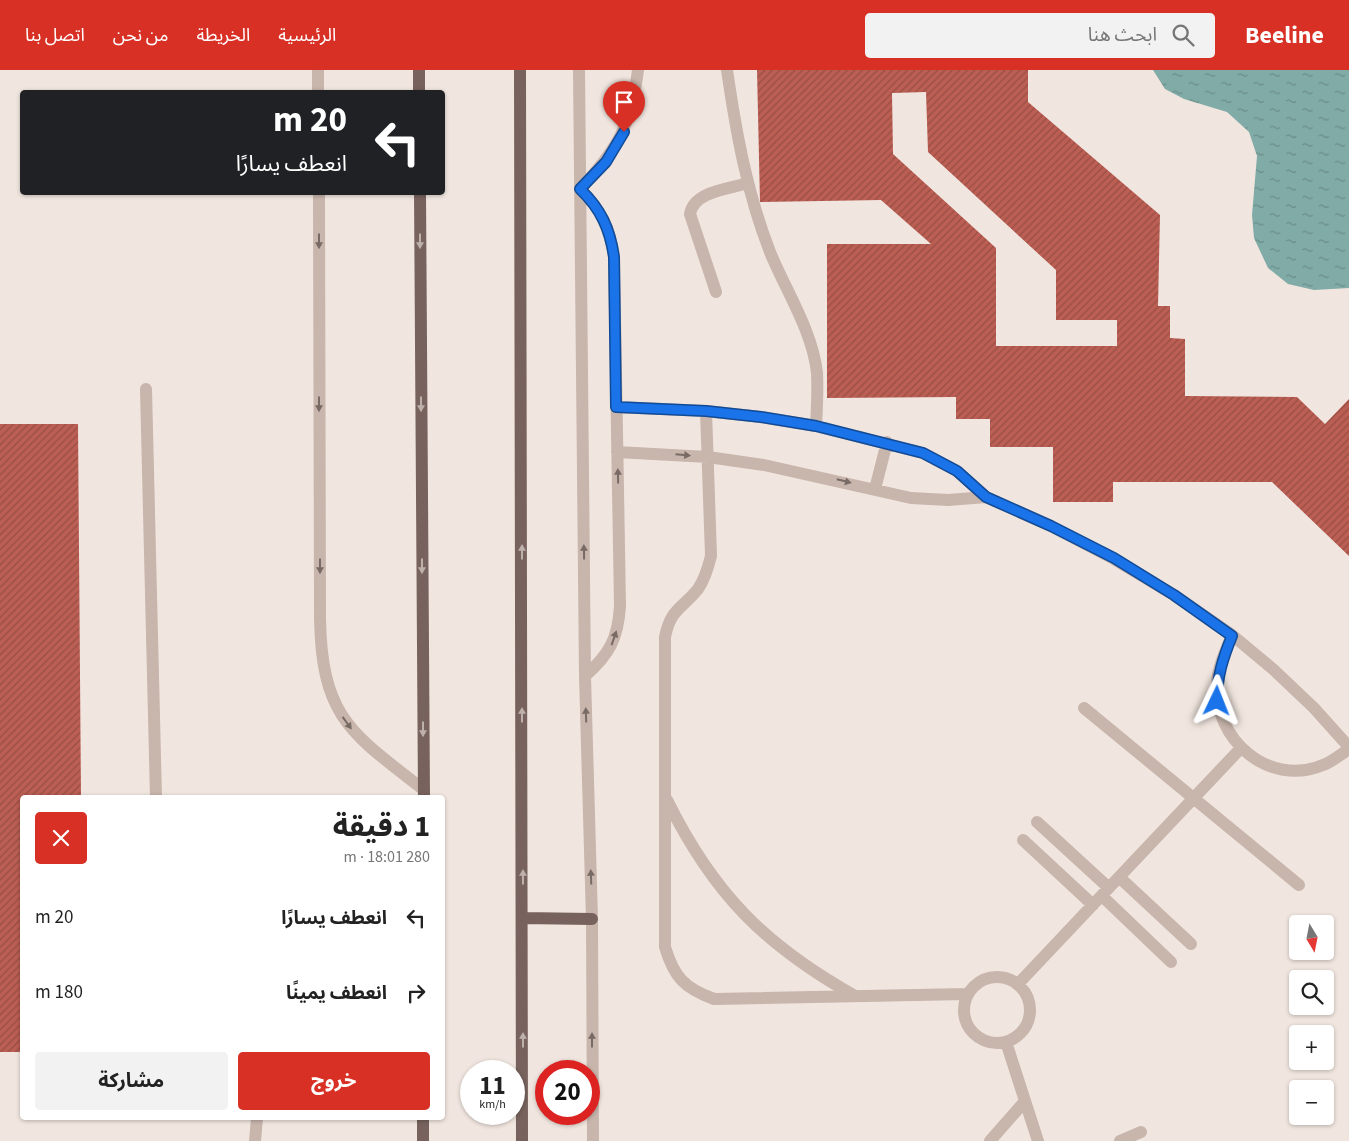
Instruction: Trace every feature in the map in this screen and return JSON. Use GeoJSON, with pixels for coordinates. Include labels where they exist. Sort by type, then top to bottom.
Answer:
{"type":"FeatureCollection","features":[{"type":"Feature","properties":{"kind":"main road"},"geometry":{"type":"LineString","coordinates":[[419,70],[419,90]]}},
{"type":"Feature","properties":{"kind":"main road"},"geometry":{"type":"LineString","coordinates":[[520,70],[522,1141]]}},
{"type":"Feature","properties":{"kind":"main road"},"geometry":{"type":"LineString","coordinates":[[420,195],[424,794]]}},
{"type":"Feature","properties":{"kind":"main road"},"geometry":{"type":"LineString","coordinates":[[523,918],[592,919]]}},
{"type":"Feature","properties":{"kind":"main road"},"geometry":{"type":"LineString","coordinates":[[423,1120],[423,1141]]}},
{"type":"Feature","properties":{"kind":"lane"},"geometry":{"type":"LineString","coordinates":[[318,70],[318,90]]}},
{"type":"Feature","properties":{"kind":"lane"},"geometry":{"type":"LineString","coordinates":[[579,70],[585,676],[592,919],[593,1141]]}},
{"type":"Feature","properties":{"kind":"lane"},"geometry":{"type":"LineString","coordinates":[[580,189],[606,162],[624,132],[634,100],[638,70]]}},
{"type":"Feature","properties":{"kind":"lane"},"geometry":{"type":"LineString","coordinates":[[727,70],[736,133],[748,183],[770,252],[805,332],[817,371],[816,426]]}},
{"type":"Feature","properties":{"kind":"lane"},"geometry":{"type":"LineString","coordinates":[[716,292],[690,214],[691,206],[702,196],[748,183]]}},
{"type":"Feature","properties":{"kind":"lane"},"geometry":{"type":"LineString","coordinates":[[580,189],[594,203],[604,219],[611,238],[614,257],[617,452],[618,626],[612,645],[585,676]]}},
{"type":"Feature","properties":{"kind":"lane"},"geometry":{"type":"LineString","coordinates":[[319,195],[320,619],[322,664],[330,693],[348,726],[364,743],[424,794]]}},
{"type":"Feature","properties":{"kind":"lane"},"geometry":{"type":"LineString","coordinates":[[146,389],[156,795]]}},
{"type":"Feature","properties":{"kind":"lane"},"geometry":{"type":"LineString","coordinates":[[616,407],[706,411],[816,426],[887,442],[923,453],[957,471],[986,497],[1051,526],[1114,558],[1174,595],[1232,636],[1314,708],[1349,748],[1324,765],[1302,770],[1280,768],[1266,764],[1241,748],[1229,734],[1217,701],[1219,672],[1232,636]]}},
{"type":"Feature","properties":{"kind":"lane"},"geometry":{"type":"LineString","coordinates":[[706,411],[711,556],[706,574],[697,590],[674,612],[668,624],[665,637],[665,946],[670,965],[680,981],[696,993],[714,999],[967,994]]}},
{"type":"Feature","properties":{"kind":"lane"},"geometry":{"type":"LineString","coordinates":[[875,489],[887,442]]}},
{"type":"Feature","properties":{"kind":"lane"},"geometry":{"type":"LineString","coordinates":[[617,452],[708,457],[764,465],[911,498],[939,500],[986,497]]}},
{"type":"Feature","properties":{"kind":"lane"},"geometry":{"type":"LineString","coordinates":[[1084,708],[1299,884]]}},
{"type":"Feature","properties":{"kind":"lane"},"geometry":{"type":"LineString","coordinates":[[1018,984],[1241,748]]}},
{"type":"Feature","properties":{"kind":"lane"},"geometry":{"type":"LineString","coordinates":[[666,798],[686,840],[712,879],[742,915],[785,952],[815,974],[857,997]]}},
{"type":"Feature","properties":{"kind":"lane"},"geometry":{"type":"LineString","coordinates":[[1037,822],[1101,897],[1171,962]]}},
{"type":"Feature","properties":{"kind":"lane"},"geometry":{"type":"LineString","coordinates":[[1023,840],[1101,897]]}},
{"type":"Feature","properties":{"kind":"lane"},"geometry":{"type":"LineString","coordinates":[[1119,877],[1191,944]]}},
{"type":"Feature","properties":{"kind":"lane"},"geometry":{"type":"LineString","coordinates":[[994,976],[1005,977],[1018,984],[1029,998],[1031,1009],[1029,1020],[1024,1030],[1006,1042],[984,1040],[975,1035],[968,1026],[964,1016],[967,994],[983,980],[994,976]]}},
{"type":"Feature","properties":{"kind":"lane"},"geometry":{"type":"LineString","coordinates":[[1006,1042],[1038,1141]]}},
{"type":"Feature","properties":{"kind":"lane"},"geometry":{"type":"LineString","coordinates":[[990,1141],[1025,1101]]}},
{"type":"Feature","properties":{"kind":"lane"},"geometry":{"type":"LineString","coordinates":[[255,1141],[257,1120]]}},
{"type":"Feature","properties":{"kind":"lane"},"geometry":{"type":"LineString","coordinates":[[1120,1141],[1141,1132]]}},
{"type":"Feature","properties":{"kind":"water"},"geometry":{"type":"Polygon","coordinates":[[[1153,70],[1349,70],[1349,288],[1314,290],[1288,284],[1268,268],[1254,238],[1252,215],[1257,156],[1249,132],[1227,112],[1184,99],[1165,89],[1153,70]]]}},
{"type":"Feature","properties":{"kind":"building"},"geometry":{"type":"Polygon","coordinates":[[[757,70],[1028,70],[1028,102],[1160,215],[1158,306],[1170,306],[1170,338],[1185,339],[1185,396],[1297,397],[1325,424],[1349,399],[1349,556],[1272,482],[1113,482],[1113,502],[1053,502],[1053,447],[990,447],[990,419],[956,419],[956,397],[827,398],[827,244],[931,244],[881,200],[760,202],[757,70]],[[926,92],[892,93],[893,154],[996,248],[996,346],[1117,346],[1117,320],[1056,320],[1056,270],[928,152],[926,92]]]}},
{"type":"Feature","properties":{"kind":"building"},"geometry":{"type":"Polygon","coordinates":[[[0,424],[78,424],[81,795],[20,795],[20,1052],[0,1052],[0,424]]]}},
{"type":"Feature","properties":{"kind":"route"},"geometry":{"type":"LineString","coordinates":[[624,132],[606,162],[580,189],[594,203],[604,219],[611,238],[614,257],[616,407],[706,411],[761,417],[816,426],[887,442],[923,453],[957,471],[986,497],[1051,526],[1114,558],[1174,595],[1232,636],[1221,664],[1217,682],[1217,701]]}}]}
